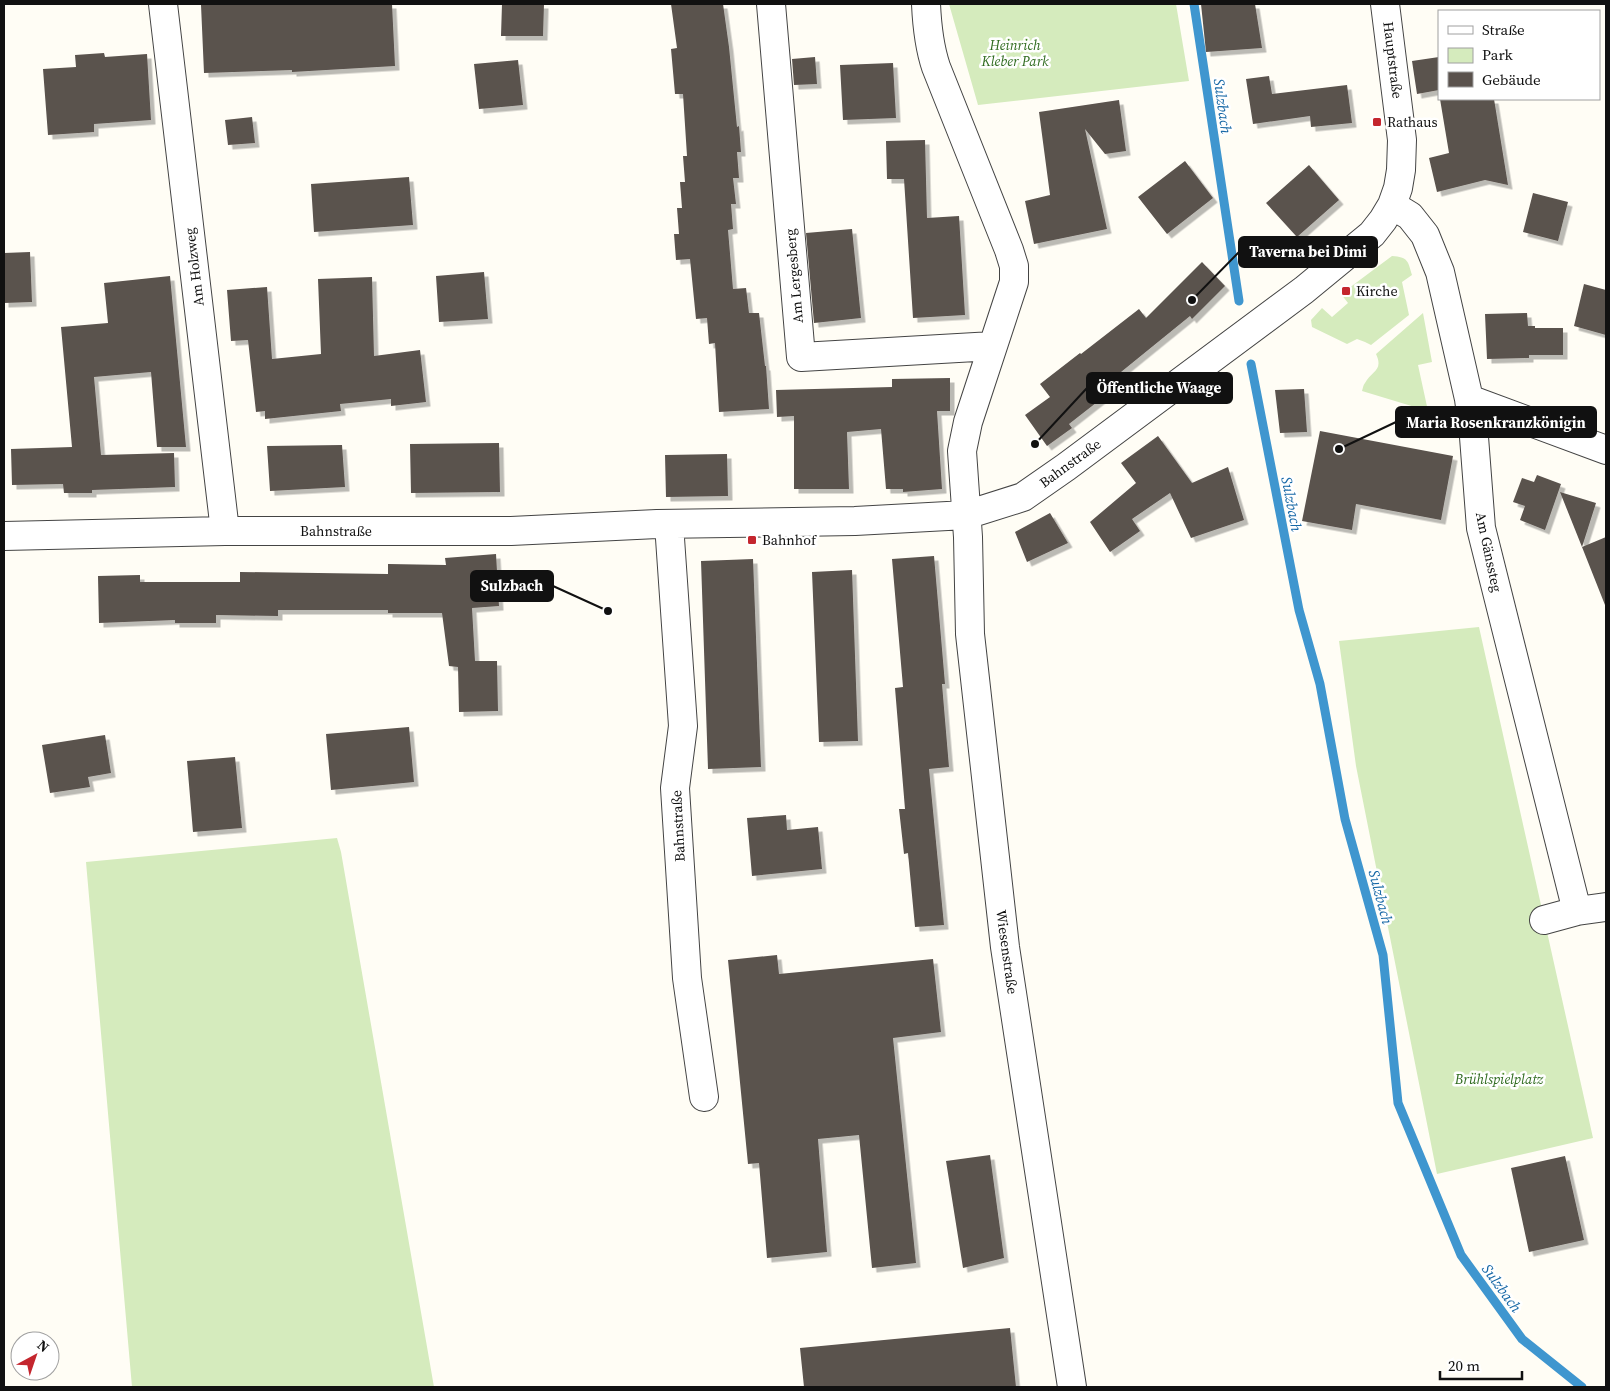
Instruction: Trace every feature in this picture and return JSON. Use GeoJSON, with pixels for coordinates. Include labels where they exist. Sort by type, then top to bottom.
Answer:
{"type":"FeatureCollection","features":[{"type":"Feature","properties":{"kind":"street","name":"Am Holzweg"},"geometry":{"type":"LineString","coordinates":[[163,4],[225,531]]}},
{"type":"Feature","properties":{"kind":"street","name":"Am Lergesberg"},"geometry":{"type":"LineString","coordinates":[[771,4],[801,357],[993,346]]}},
{"type":"Feature","properties":{"kind":"street"},"geometry":{"type":"LineString","coordinates":[[926,4],[929,42],[936,67],[1014,266],[1014,282],[968,422],[962,452],[966,515]]}},
{"type":"Feature","properties":{"kind":"street","name":"Hauptstraße"},"geometry":{"type":"LineString","coordinates":[[1386,4],[1402,140],[1401,170],[1398,188],[1392,205]]}},
{"type":"Feature","properties":{"kind":"street","name":"Bahnstraße"},"geometry":{"type":"LineString","coordinates":[[4,536],[225,531],[511,531],[669,524],[855,521],[966,515],[1023,497],[1066,467],[1336,264],[1372,234],[1392,205]]}},
{"type":"Feature","properties":{"kind":"street","name":"Am Gänssteg"},"geometry":{"type":"LineString","coordinates":[[1392,205],[1410,216],[1425,235],[1440,272],[1469,399],[1481,528],[1577,911]]}},
{"type":"Feature","properties":{"kind":"street"},"geometry":{"type":"LineString","coordinates":[[1469,399],[1606,450]]}},
{"type":"Feature","properties":{"kind":"street","name":"Wiesenstraße"},"geometry":{"type":"LineString","coordinates":[[966,515],[970,634],[1005,947],[1072,1387]]}},
{"type":"Feature","properties":{"kind":"street","name":"Bahnstraße"},"geometry":{"type":"LineString","coordinates":[[669,524],[683,726],[675,788],[687,978],[704,1097]]}},
{"type":"Feature","properties":{"kind":"street"},"geometry":{"type":"LineString","coordinates":[[1544,920],[1577,911],[1606,907]]}},
{"type":"Feature","properties":{"kind":"green space","name":"Heinrich Kleber Park"},"geometry":{"type":"Polygon","coordinates":[[[949,4],[1176,4],[1189,81],[978,105],[949,4]]]}},
{"type":"Feature","properties":{"kind":"green space"},"geometry":{"type":"Polygon","coordinates":[[[1392,256],[1404,259],[1411,270],[1412,275],[1402,282],[1409,315],[1371,345],[1357,339],[1347,344],[1312,327],[1311,320],[1322,308],[1332,317],[1348,303],[1341,294],[1392,256]]]}},
{"type":"Feature","properties":{"kind":"green space"},"geometry":{"type":"Polygon","coordinates":[[[1423,313],[1432,362],[1418,365],[1428,411],[1362,391],[1364,384],[1378,367],[1376,354],[1423,313]]]}},
{"type":"Feature","properties":{"kind":"green space","name":"Brühlspielplatz"},"geometry":{"type":"Polygon","coordinates":[[[1479,627],[1593,1138],[1437,1174],[1356,766],[1339,641],[1479,627]]]}},
{"type":"Feature","properties":{"kind":"green space"},"geometry":{"type":"Polygon","coordinates":[[[337,838],[341,852],[434,1387],[132,1387],[86,862],[337,838]]]}},
{"type":"Feature","properties":{"kind":"building"},"geometry":{"type":"Polygon","coordinates":[[[392,4],[395,66],[292,72],[292,70],[204,73],[201,5],[392,4]]]}},
{"type":"Feature","properties":{"kind":"building"},"geometry":{"type":"Polygon","coordinates":[[[502,4],[544,4],[543,36],[501,36],[502,4]]]}},
{"type":"Feature","properties":{"kind":"building"},"geometry":{"type":"Polygon","coordinates":[[[671,4],[723,4],[741,152],[737,152],[739,178],[733,178],[736,204],[731,204],[733,229],[728,230],[733,289],[746,288],[749,313],[759,313],[769,409],[719,412],[715,343],[709,344],[707,318],[696,319],[690,259],[676,260],[674,234],[679,234],[677,208],[682,208],[680,182],[685,182],[683,156],[687,156],[683,94],[675,94],[671,49],[677,48],[671,4]]]}},
{"type":"Feature","properties":{"kind":"building"},"geometry":{"type":"Polygon","coordinates":[[[1201,4],[1255,4],[1262,48],[1206,52],[1201,4]]]}},
{"type":"Feature","properties":{"kind":"building"},"geometry":{"type":"Polygon","coordinates":[[[104,53],[105,57],[147,54],[151,120],[94,124],[94,132],[48,135],[43,69],[76,67],[75,55],[104,53]]]}},
{"type":"Feature","properties":{"kind":"building"},"geometry":{"type":"Polygon","coordinates":[[[815,57],[817,84],[794,85],[792,59],[815,57]]]}},
{"type":"Feature","properties":{"kind":"building"},"geometry":{"type":"Polygon","coordinates":[[[1438,57],[1438,90],[1417,94],[1412,61],[1438,57]]]}},
{"type":"Feature","properties":{"kind":"building"},"geometry":{"type":"Polygon","coordinates":[[[518,60],[523,105],[479,109],[474,64],[518,60]]]}},
{"type":"Feature","properties":{"kind":"building"},"geometry":{"type":"Polygon","coordinates":[[[893,63],[896,118],[843,120],[840,65],[893,63]]]}},
{"type":"Feature","properties":{"kind":"building"},"geometry":{"type":"Polygon","coordinates":[[[1269,76],[1272,94],[1347,85],[1352,123],[1311,127],[1310,116],[1253,124],[1246,79],[1269,76]]]}},
{"type":"Feature","properties":{"kind":"building"},"geometry":{"type":"Polygon","coordinates":[[[1119,100],[1126,151],[1105,154],[1085,129],[1107,229],[1034,244],[1025,201],[1050,195],[1039,112],[1119,100]]]}},
{"type":"Feature","properties":{"kind":"building"},"geometry":{"type":"Polygon","coordinates":[[[1440,100],[1494,100],[1508,185],[1485,180],[1437,192],[1429,158],[1449,153],[1440,100]]]}},
{"type":"Feature","properties":{"kind":"building"},"geometry":{"type":"Polygon","coordinates":[[[252,117],[255,143],[228,145],[225,120],[252,117]]]}},
{"type":"Feature","properties":{"kind":"building"},"geometry":{"type":"Polygon","coordinates":[[[925,140],[927,218],[959,216],[965,315],[913,318],[904,179],[887,179],[886,141],[925,140]]]}},
{"type":"Feature","properties":{"kind":"building"},"geometry":{"type":"Polygon","coordinates":[[[1185,161],[1213,198],[1167,234],[1138,197],[1185,161]]]}},
{"type":"Feature","properties":{"kind":"building"},"geometry":{"type":"Polygon","coordinates":[[[1309,165],[1339,200],[1297,237],[1266,203],[1309,165]]]}},
{"type":"Feature","properties":{"kind":"building"},"geometry":{"type":"Polygon","coordinates":[[[409,177],[413,225],[314,232],[311,184],[409,177]]]}},
{"type":"Feature","properties":{"kind":"building"},"geometry":{"type":"Polygon","coordinates":[[[1533,193],[1568,202],[1558,241],[1523,232],[1533,193]]]}},
{"type":"Feature","properties":{"kind":"building"},"geometry":{"type":"Polygon","coordinates":[[[852,229],[861,318],[814,323],[806,233],[852,229]]]}},
{"type":"Feature","properties":{"kind":"building"},"geometry":{"type":"Polygon","coordinates":[[[30,252],[32,302],[4,303],[4,253],[30,252]]]}},
{"type":"Feature","properties":{"kind":"building"},"geometry":{"type":"Polygon","coordinates":[[[1202,262],[1225,286],[1192,319],[1190,316],[1105,385],[1110,392],[1069,424],[1072,428],[1047,446],[1025,415],[1050,397],[1040,384],[1139,309],[1146,318],[1202,262]]]}},
{"type":"Feature","properties":{"kind":"building"},"geometry":{"type":"Polygon","coordinates":[[[484,272],[488,319],[439,322],[436,276],[484,272]]]}},
{"type":"Feature","properties":{"kind":"building"},"geometry":{"type":"Polygon","coordinates":[[[170,276],[186,447],[157,447],[151,372],[94,377],[101,455],[174,453],[175,487],[92,490],[92,493],[64,493],[63,484],[12,485],[11,449],[72,447],[61,327],[108,323],[104,283],[170,276]]]}},
{"type":"Feature","properties":{"kind":"building"},"geometry":{"type":"Polygon","coordinates":[[[372,277],[374,356],[420,350],[426,402],[391,406],[391,399],[340,404],[341,411],[265,419],[265,411],[256,412],[248,340],[231,341],[227,290],[267,287],[272,359],[321,354],[318,279],[372,277]]]}},
{"type":"Feature","properties":{"kind":"building"},"geometry":{"type":"Polygon","coordinates":[[[1584,284],[1606,290],[1606,335],[1574,326],[1584,284]]]}},
{"type":"Feature","properties":{"kind":"building"},"geometry":{"type":"Polygon","coordinates":[[[1527,313],[1528,326],[1535,326],[1535,328],[1563,328],[1563,355],[1529,355],[1529,358],[1487,359],[1485,314],[1527,313]]]}},
{"type":"Feature","properties":{"kind":"building"},"geometry":{"type":"Polygon","coordinates":[[[950,378],[950,411],[937,411],[942,489],[903,492],[903,489],[886,489],[881,429],[847,432],[849,489],[794,489],[794,416],[777,417],[776,390],[892,387],[892,379],[950,378]]]}},
{"type":"Feature","properties":{"kind":"building"},"geometry":{"type":"Polygon","coordinates":[[[1304,389],[1307,432],[1280,433],[1275,390],[1304,389]]]}},
{"type":"Feature","properties":{"kind":"building"},"geometry":{"type":"Polygon","coordinates":[[[1320,431],[1453,456],[1441,520],[1356,504],[1352,530],[1302,521],[1320,431]]]}},
{"type":"Feature","properties":{"kind":"building"},"geometry":{"type":"Polygon","coordinates":[[[1158,436],[1192,483],[1228,467],[1244,520],[1191,538],[1170,493],[1132,519],[1140,531],[1110,552],[1090,522],[1136,483],[1121,463],[1158,436]]]}},
{"type":"Feature","properties":{"kind":"building"},"geometry":{"type":"Polygon","coordinates":[[[499,443],[500,492],[411,493],[410,444],[499,443]]]}},
{"type":"Feature","properties":{"kind":"building"},"geometry":{"type":"Polygon","coordinates":[[[342,445],[345,487],[270,491],[267,446],[342,445]]]}},
{"type":"Feature","properties":{"kind":"building"},"geometry":{"type":"Polygon","coordinates":[[[727,454],[728,496],[666,497],[665,455],[727,454]]]}},
{"type":"Feature","properties":{"kind":"building"},"geometry":{"type":"Polygon","coordinates":[[[1537,475],[1561,484],[1545,530],[1520,520],[1525,506],[1513,502],[1522,478],[1534,482],[1537,475]]]}},
{"type":"Feature","properties":{"kind":"building"},"geometry":{"type":"Polygon","coordinates":[[[1560,492],[1596,503],[1582,547],[1560,492]]]}},
{"type":"Feature","properties":{"kind":"building"},"geometry":{"type":"Polygon","coordinates":[[[1050,513],[1068,543],[1027,562],[1015,532],[1050,513]]]}},
{"type":"Feature","properties":{"kind":"building"},"geometry":{"type":"Polygon","coordinates":[[[1606,537],[1606,605],[1605,605],[1582,547],[1606,537]]]}},
{"type":"Feature","properties":{"kind":"building"},"geometry":{"type":"Polygon","coordinates":[[[496,554],[499,606],[472,608],[475,661],[497,661],[498,711],[459,712],[458,667],[449,666],[442,613],[388,613],[388,610],[278,610],[278,616],[216,615],[216,623],[175,623],[175,620],[99,623],[98,576],[140,575],[140,582],[240,582],[240,572],[388,574],[388,564],[446,565],[445,558],[496,554]]]}},
{"type":"Feature","properties":{"kind":"building"},"geometry":{"type":"Polygon","coordinates":[[[934,556],[945,684],[942,684],[949,767],[929,769],[944,925],[915,927],[908,853],[904,854],[899,809],[905,809],[895,688],[903,687],[892,559],[934,556]]]}},
{"type":"Feature","properties":{"kind":"building"},"geometry":{"type":"Polygon","coordinates":[[[753,559],[761,767],[708,769],[701,561],[753,559]]]}},
{"type":"Feature","properties":{"kind":"building"},"geometry":{"type":"Polygon","coordinates":[[[852,570],[858,741],[819,742],[812,572],[852,570]]]}},
{"type":"Feature","properties":{"kind":"building"},"geometry":{"type":"Polygon","coordinates":[[[409,727],[414,782],[331,790],[326,734],[409,727]]]}},
{"type":"Feature","properties":{"kind":"building"},"geometry":{"type":"Polygon","coordinates":[[[105,735],[111,773],[88,777],[90,787],[50,793],[42,745],[105,735]]]}},
{"type":"Feature","properties":{"kind":"building"},"geometry":{"type":"Polygon","coordinates":[[[235,757],[242,828],[193,832],[187,761],[235,757]]]}},
{"type":"Feature","properties":{"kind":"building"},"geometry":{"type":"Polygon","coordinates":[[[786,815],[787,830],[818,827],[822,869],[752,876],[747,818],[786,815]]]}},
{"type":"Feature","properties":{"kind":"building"},"geometry":{"type":"Polygon","coordinates":[[[777,955],[779,974],[933,959],[941,1032],[893,1038],[916,1263],[872,1268],[859,1135],[818,1139],[827,1252],[767,1258],[759,1163],[748,1164],[728,960],[777,955]]]}},
{"type":"Feature","properties":{"kind":"building"},"geometry":{"type":"Polygon","coordinates":[[[990,1155],[1004,1258],[963,1268],[946,1161],[990,1155]]]}},
{"type":"Feature","properties":{"kind":"building"},"geometry":{"type":"Polygon","coordinates":[[[1565,1156],[1584,1240],[1529,1252],[1511,1168],[1565,1156]]]}},
{"type":"Feature","properties":{"kind":"building"},"geometry":{"type":"Polygon","coordinates":[[[1010,1328],[1016,1387],[804,1387],[800,1348],[1010,1328]]]}},
{"type":"Feature","properties":{"kind":"waterway","name":"Sulzbach"},"geometry":{"type":"LineString","coordinates":[[1194,4],[1239,301]]}},
{"type":"Feature","properties":{"kind":"waterway","name":"Sulzbach"},"geometry":{"type":"LineString","coordinates":[[1251,364],[1299,610],[1320,684],[1345,819],[1383,955],[1398,1103],[1461,1255],[1522,1339],[1582,1387]]}},
{"type":"Feature","properties":{"kind":"place","name":"Rathaus"},"geometry":{"type":"Point","coordinates":[1377,122]}},
{"type":"Feature","properties":{"kind":"place","name":"Kirche"},"geometry":{"type":"Point","coordinates":[1346,291]}},
{"type":"Feature","properties":{"kind":"place","name":"Taverna bei Dimi"},"geometry":{"type":"Point","coordinates":[1192,300]}},
{"type":"Feature","properties":{"kind":"place","name":"Öffentliche Waage"},"geometry":{"type":"Point","coordinates":[1035,444]}},
{"type":"Feature","properties":{"kind":"place","name":"Maria Rosenkranzkönigin"},"geometry":{"type":"Point","coordinates":[1339,449]}},
{"type":"Feature","properties":{"kind":"place","name":"Bahnhof"},"geometry":{"type":"Point","coordinates":[752,540]}},
{"type":"Feature","properties":{"kind":"place","name":"Sulzbach"},"geometry":{"type":"Point","coordinates":[608,611]}}]}
